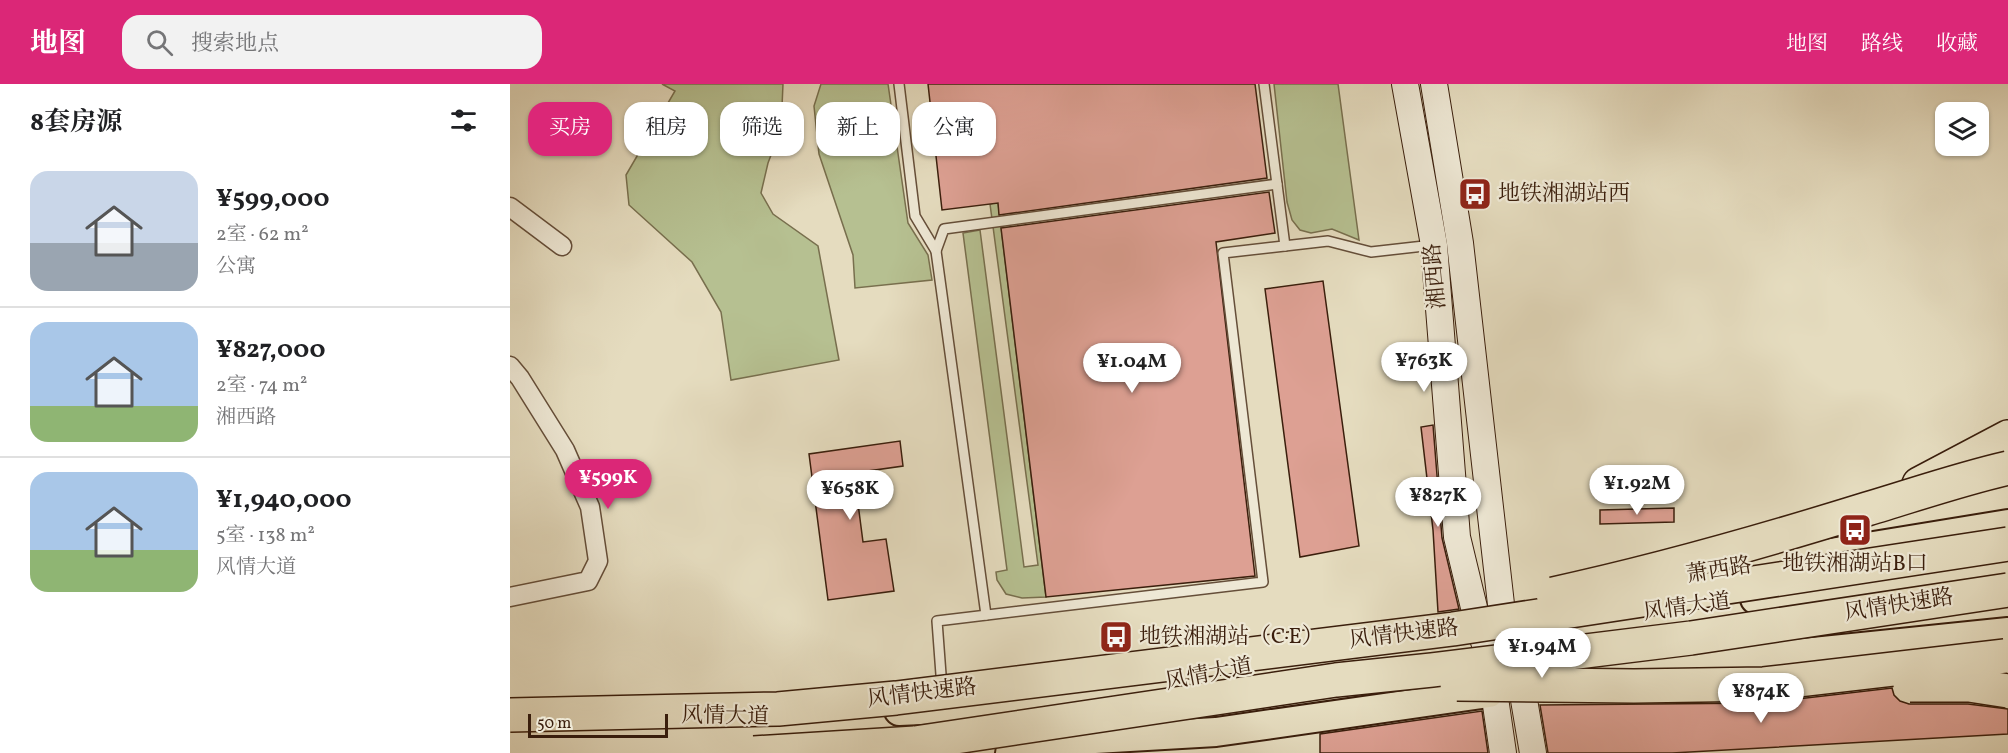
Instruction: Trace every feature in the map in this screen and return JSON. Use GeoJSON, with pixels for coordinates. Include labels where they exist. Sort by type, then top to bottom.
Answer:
{"type":"FeatureCollection","features":[{"type":"Feature","properties":{"kind":"highway"},"geometry":{"type":"LineString","coordinates":[[1868,510],[2008,437]]}},
{"type":"Feature","properties":{"kind":"highway"},"geometry":{"type":"LineString","coordinates":[[1146,666],[1303,636],[1506,604],[1584,587],[1684,563],[1868,510],[1970,477],[2008,468]]}},
{"type":"Feature","properties":{"kind":"highway","name":"风情快速路"},"geometry":{"type":"LineString","coordinates":[[510,717],[778,709],[896,698],[1453,629],[2008,544]]}},
{"type":"Feature","properties":{"kind":"highway","name":"风情快速路"},"geometry":{"type":"LineString","coordinates":[[754,753],[915,742],[1336,680],[1690,638],[2008,590]]}},
{"type":"Feature","properties":{"kind":"highway"},"geometry":{"type":"LineString","coordinates":[[1764,684],[2008,655]]}},
{"type":"Feature","properties":{"kind":"highway"},"geometry":{"type":"LineString","coordinates":[[1336,680],[1504,685],[1969,685],[2008,691]]}},
{"type":"Feature","properties":{"kind":"main road","name":"萧西路"},"geometry":{"type":"LineString","coordinates":[[1490,616],[1635,585],[2008,524]]}},
{"type":"Feature","properties":{"kind":"main road"},"geometry":{"type":"LineString","coordinates":[[1918,538],[2008,556]]}},
{"type":"Feature","properties":{"kind":"main road","name":"风情大道"},"geometry":{"type":"LineString","coordinates":[[510,717],[660,715],[740,719],[811,717],[944,709],[1116,693],[1347,648],[1490,616],[1611,618],[2008,565]]}},
{"type":"Feature","properties":{"kind":"main road"},"geometry":{"type":"LineString","coordinates":[[1078,740],[1216,732],[1494,693],[1617,669],[2008,632]]}},
{"type":"Feature","properties":{"kind":"main road"},"geometry":{"type":"LineString","coordinates":[[1010,753],[1078,740],[1205,703],[1367,673],[1499,656]]}},
{"type":"Feature","properties":{"kind":"street","name":"湘西路"},"geometry":{"type":"LineString","coordinates":[[1406,84],[1447,244],[1457,537],[1490,616]]}},
{"type":"Feature","properties":{"kind":"street","name":"湘西路"},"geometry":{"type":"LineString","coordinates":[[1434,84],[1447,244],[1490,616],[1499,656],[1494,693],[1503,753]]}},
{"type":"Feature","properties":{"kind":"street"},"geometry":{"type":"LineString","coordinates":[[510,207],[562,246]]}},
{"type":"Feature","properties":{"kind":"street"},"geometry":{"type":"LineString","coordinates":[[510,366],[520,378],[569,460],[590,507],[598,561],[588,581],[510,597]]}},
{"type":"Feature","properties":{"kind":"street","name":"湘西路"},"geometry":{"type":"LineString","coordinates":[[1499,656],[1522,688],[1533,753]]}},
{"type":"Feature","properties":{"kind":"lane"},"geometry":{"type":"LineString","coordinates":[[899,84],[915,216],[936,251],[986,615]]}},
{"type":"Feature","properties":{"kind":"lane"},"geometry":{"type":"LineString","coordinates":[[1264,84],[1285,246]]}},
{"type":"Feature","properties":{"kind":"lane"},"geometry":{"type":"LineString","coordinates":[[936,251],[944,229],[1277,184]]}},
{"type":"Feature","properties":{"kind":"lane"},"geometry":{"type":"LineString","coordinates":[[944,709],[937,621],[1263,582],[1223,253],[1328,241],[1371,252],[1447,244]]}},
{"type":"Feature","properties":{"kind":"green space"},"geometry":{"type":"Polygon","coordinates":[[[662,84],[783,84],[782,102],[720,102],[720,156],[771,156],[761,193],[773,214],[818,246],[839,360],[731,380],[721,312],[692,262],[629,205],[626,175],[637,156],[708,156],[708,102],[669,102],[675,91],[662,84]]]}},
{"type":"Feature","properties":{"kind":"green space"},"geometry":{"type":"Polygon","coordinates":[[[821,84],[888,84],[891,102],[816,102],[816,125],[814,106],[821,84]]]}},
{"type":"Feature","properties":{"kind":"green space"},"geometry":{"type":"Polygon","coordinates":[[[1274,84],[1338,84],[1359,240],[1332,229],[1311,233],[1300,230],[1292,220],[1287,202],[1274,84]]]}},
{"type":"Feature","properties":{"kind":"green space"},"geometry":{"type":"Polygon","coordinates":[[[820,156],[898,156],[908,223],[928,255],[932,280],[855,288],[853,255],[820,156]]]}},
{"type":"Feature","properties":{"kind":"green space"},"geometry":{"type":"Polygon","coordinates":[[[998,202],[1046,597],[1022,598],[1006,594],[997,580],[996,572],[1007,570],[963,233],[980,230],[1024,567],[1038,565],[990,204],[998,202]]]}},
{"type":"Feature","properties":{"kind":"building"},"geometry":{"type":"Polygon","coordinates":[[[928,84],[1255,84],[1267,178],[999,215],[998,203],[942,210],[936,156],[996,156],[996,102],[930,102],[928,84]]]}},
{"type":"Feature","properties":{"kind":"building"},"geometry":{"type":"Polygon","coordinates":[[[1269,192],[1275,233],[1216,242],[1255,576],[1046,597],[1001,228],[1269,192]]]}},
{"type":"Feature","properties":{"kind":"building"},"geometry":{"type":"Polygon","coordinates":[[[1323,281],[1359,546],[1300,557],[1265,289],[1323,281]]]}},
{"type":"Feature","properties":{"kind":"building"},"geometry":{"type":"Polygon","coordinates":[[[1433,425],[1442,538],[1459,609],[1438,612],[1433,530],[1421,427],[1433,425]]]}},
{"type":"Feature","properties":{"kind":"building"},"geometry":{"type":"Polygon","coordinates":[[[900,441],[903,466],[854,473],[863,542],[886,539],[894,591],[828,600],[809,454],[900,441]]]}},
{"type":"Feature","properties":{"kind":"building"},"geometry":{"type":"Polygon","coordinates":[[[1674,508],[1674,522],[1600,524],[1600,510],[1674,508]]]}},
{"type":"Feature","properties":{"kind":"building"},"geometry":{"type":"Polygon","coordinates":[[[1892,688],[1894,695],[1900,701],[1909,704],[1968,704],[2008,709],[2008,734],[1672,753],[1548,753],[1540,705],[1764,703],[1892,688]]]}},
{"type":"Feature","properties":{"kind":"building"},"geometry":{"type":"Polygon","coordinates":[[[1482,711],[1488,753],[1320,753],[1320,734],[1482,711]]]}},
{"type":"Feature","properties":{"kind":"place","name":"地铁湘湖站西"},"geometry":{"type":"Point","coordinates":[1475,194]}},
{"type":"Feature","properties":{"kind":"place","name":"地铁湘湖站B口"},"geometry":{"type":"Point","coordinates":[1855,530]}},
{"type":"Feature","properties":{"kind":"place","name":"地铁湘湖站（C·E）"},"geometry":{"type":"Point","coordinates":[1116,637]}}]}
